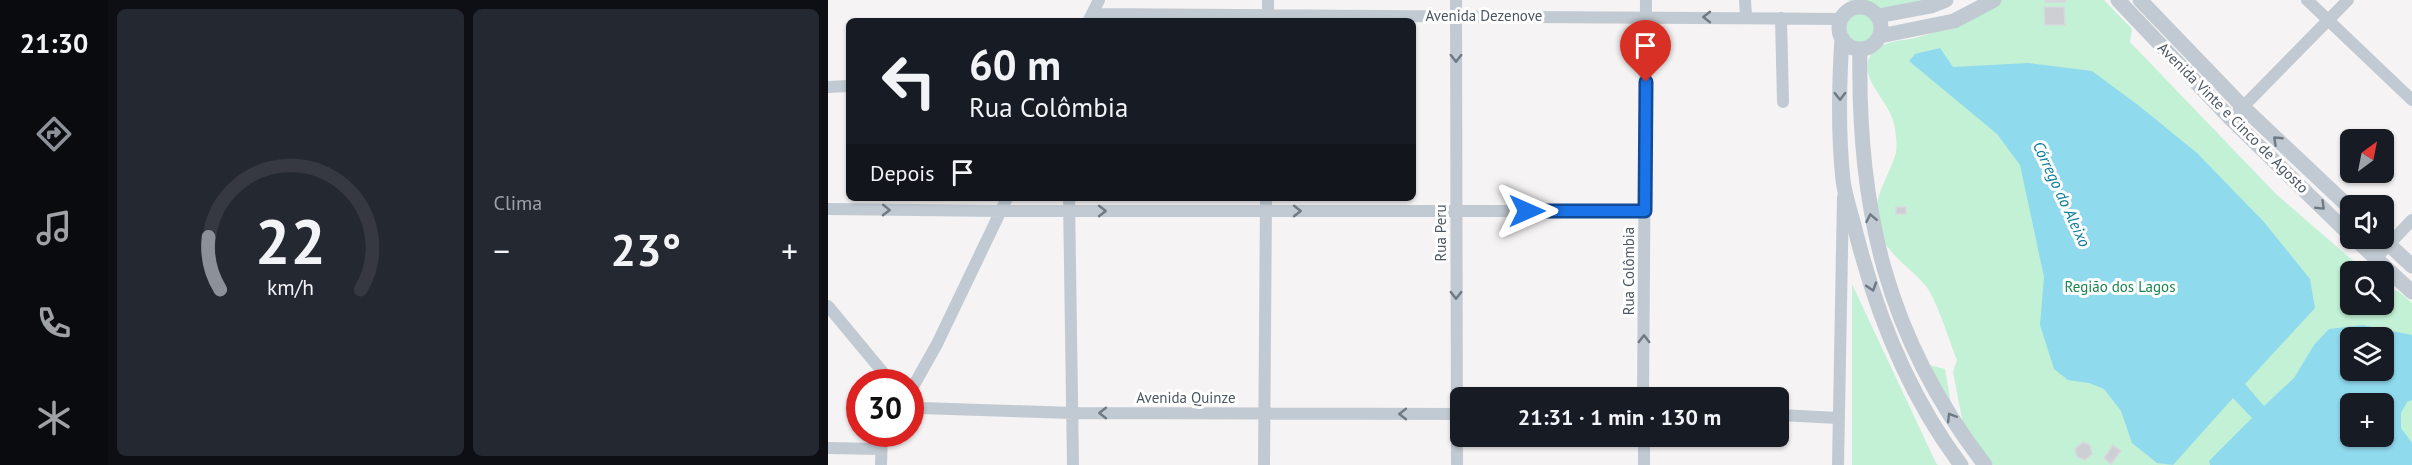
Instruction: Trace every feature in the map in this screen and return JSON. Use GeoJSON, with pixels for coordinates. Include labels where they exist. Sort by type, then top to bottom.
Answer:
{"type":"FeatureCollection","features":[{"type":"Feature","properties":{"kind":"street"},"geometry":{"type":"LineString","coordinates":[[1090,18],[1099,0]]}},
{"type":"Feature","properties":{"kind":"street"},"geometry":{"type":"LineString","coordinates":[[1268,0],[1268,18]]}},
{"type":"Feature","properties":{"kind":"street","name":"Rua Peru"},"geometry":{"type":"LineString","coordinates":[[1456,0],[1459,387]]}},
{"type":"Feature","properties":{"kind":"street","name":"Rua Colômbia"},"geometry":{"type":"LineString","coordinates":[[1643,387],[1646,0]]}},
{"type":"Feature","properties":{"kind":"street"},"geometry":{"type":"LineString","coordinates":[[1745,0],[1746,17]]}},
{"type":"Feature","properties":{"kind":"street"},"geometry":{"type":"LineString","coordinates":[[1878,16],[1931,6],[1947,0]]}},
{"type":"Feature","properties":{"kind":"street"},"geometry":{"type":"LineString","coordinates":[[1880,36],[1954,21],[1994,0]]}},
{"type":"Feature","properties":{"kind":"street","name":"Avenida Vinte e Cinco de Agosto"},"geometry":{"type":"LineString","coordinates":[[2118,0],[2231,119],[2340,225]]}},
{"type":"Feature","properties":{"kind":"street","name":"Avenida Vinte e Cinco de Agosto"},"geometry":{"type":"LineString","coordinates":[[2140,0],[2243,107],[2340,199]]}},
{"type":"Feature","properties":{"kind":"street"},"geometry":{"type":"LineString","coordinates":[[2307,0],[2412,100]]}},
{"type":"Feature","properties":{"kind":"street"},"geometry":{"type":"LineString","coordinates":[[2231,119],[2348,0]]}},
{"type":"Feature","properties":{"kind":"street"},"geometry":{"type":"LineString","coordinates":[[1838,465],[1843,181],[1840,97],[1842,38],[1839,27],[1844,10],[1859,6],[1867,7],[1878,16],[1881,26],[1880,36],[1872,46],[1860,49],[1849,46],[1842,38]]}},
{"type":"Feature","properties":{"kind":"street","name":"Avenida Dezenove"},"geometry":{"type":"LineString","coordinates":[[1090,18],[1456,16],[1781,18],[1844,10]]}},
{"type":"Feature","properties":{"kind":"street"},"geometry":{"type":"LineString","coordinates":[[1781,18],[1783,102]]}},
{"type":"Feature","properties":{"kind":"street"},"geometry":{"type":"LineString","coordinates":[[1860,49],[1860,92],[1867,196],[1879,255],[1902,324],[1924,372],[1964,438],[1985,465]]}},
{"type":"Feature","properties":{"kind":"street"},"geometry":{"type":"LineString","coordinates":[[828,87],[846,86]]}},
{"type":"Feature","properties":{"kind":"street"},"geometry":{"type":"LineString","coordinates":[[1843,181],[1864,263],[1887,334],[1911,385],[1961,465]]}},
{"type":"Feature","properties":{"kind":"street"},"geometry":{"type":"LineString","coordinates":[[922,369],[1006,201]]}},
{"type":"Feature","properties":{"kind":"street"},"geometry":{"type":"LineString","coordinates":[[1069,201],[1073,465]]}},
{"type":"Feature","properties":{"kind":"street"},"geometry":{"type":"LineString","coordinates":[[1264,465],[1266,201]]}},
{"type":"Feature","properties":{"kind":"street"},"geometry":{"type":"LineString","coordinates":[[828,209],[1001,212],[1645,211]]}},
{"type":"Feature","properties":{"kind":"street"},"geometry":{"type":"LineString","coordinates":[[2394,234],[2412,220]]}},
{"type":"Feature","properties":{"kind":"street"},"geometry":{"type":"LineString","coordinates":[[2365,249],[2412,292]]}},
{"type":"Feature","properties":{"kind":"street"},"geometry":{"type":"LineString","coordinates":[[2375,259],[2381,249]]}},
{"type":"Feature","properties":{"kind":"street"},"geometry":{"type":"LineString","coordinates":[[2394,249],[2412,266]]}},
{"type":"Feature","properties":{"kind":"street"},"geometry":{"type":"LineString","coordinates":[[828,306],[873,369]]}},
{"type":"Feature","properties":{"kind":"street","name":"Avenida Quinze"},"geometry":{"type":"LineString","coordinates":[[924,408],[1073,413],[1450,414]]}},
{"type":"Feature","properties":{"kind":"street"},"geometry":{"type":"LineString","coordinates":[[1789,416],[1838,418]]}},
{"type":"Feature","properties":{"kind":"street","name":"Rua Peru"},"geometry":{"type":"LineString","coordinates":[[1457,465],[1458,447]]}},
{"type":"Feature","properties":{"kind":"street"},"geometry":{"type":"LineString","coordinates":[[1644,447],[1644,465]]}},
{"type":"Feature","properties":{"kind":"street"},"geometry":{"type":"LineString","coordinates":[[828,448],[881,449],[881,465]]}},
{"type":"Feature","properties":{"kind":"green space"},"geometry":{"type":"Polygon","coordinates":[[[1847,0],[1926,0],[1875,9],[1847,0]]]}},
{"type":"Feature","properties":{"kind":"green space","name":"Região dos Lagos"},"geometry":{"type":"Polygon","coordinates":[[[2002,0],[2104,0],[2132,29],[2130,42],[2276,194],[2353,261],[2340,261],[2340,315],[2394,315],[2394,291],[2398,291],[2412,303],[2412,465],[1993,465],[1963,424],[1953,372],[1957,360],[1934,299],[1919,278],[1887,247],[1876,220],[1880,192],[1895,156],[1896,143],[1892,118],[1870,80],[1868,61],[1877,48],[1938,31],[2002,0]]]}},
{"type":"Feature","properties":{"kind":"green space"},"geometry":{"type":"Polygon","coordinates":[[[1860,13],[1871,17],[1875,28],[1871,39],[1860,43],[1849,39],[1845,28],[1849,17],[1860,13]]]}},
{"type":"Feature","properties":{"kind":"green space"},"geometry":{"type":"Polygon","coordinates":[[[1852,284],[1936,463],[1938,465],[1852,465],[1852,284]]]}},
{"type":"Feature","properties":{"kind":"green space"},"geometry":{"type":"Polygon","coordinates":[[[1929,365],[1945,369],[1951,405],[1929,365]]]}},
{"type":"Feature","properties":{"kind":"water","name":"Córrego do Aleixo"},"geometry":{"type":"Polygon","coordinates":[[[1940,48],[1953,67],[2028,63],[2092,71],[2138,105],[2197,153],[2264,222],[2310,279],[2315,308],[2245,384],[2264,406],[2294,378],[2314,345],[2329,329],[2340,328],[2340,381],[2394,381],[2394,331],[2412,335],[2412,400],[2407,402],[2401,413],[2401,428],[2412,443],[2412,465],[2210,465],[2209,461],[2252,418],[2233,398],[2173,465],[2157,463],[2132,443],[2121,411],[2104,389],[2089,383],[2068,380],[2054,369],[2040,325],[2044,277],[2020,165],[1997,134],[1909,61],[1915,54],[1940,48]]]}},
{"type":"Feature","properties":{"kind":"water"},"geometry":{"type":"Polygon","coordinates":[[[2363,325],[2373,327],[2346,327],[2363,325]]]}},
{"type":"Feature","properties":{"kind":"building"},"geometry":{"type":"Polygon","coordinates":[[[2045,0],[2065,0],[2065,2],[2045,2],[2045,0]]]}},
{"type":"Feature","properties":{"kind":"building"},"geometry":{"type":"Polygon","coordinates":[[[2044,7],[2064,7],[2065,25],[2045,25],[2044,7]]]}},
{"type":"Feature","properties":{"kind":"building"},"geometry":{"type":"Polygon","coordinates":[[[1896,207],[1906,207],[1906,214],[1896,214],[1896,207]]]}},
{"type":"Feature","properties":{"kind":"building"},"geometry":{"type":"Polygon","coordinates":[[[2083,442],[2090,445],[2092,454],[2085,460],[2077,457],[2075,449],[2083,442]]]}},
{"type":"Feature","properties":{"kind":"building"},"geometry":{"type":"Polygon","coordinates":[[[2113,445],[2121,451],[2111,464],[2104,458],[2113,445]]]}},
{"type":"Feature","properties":{"kind":"route"},"geometry":{"type":"LineString","coordinates":[[1527,211],[1645,211],[1646,82]]}}]}
